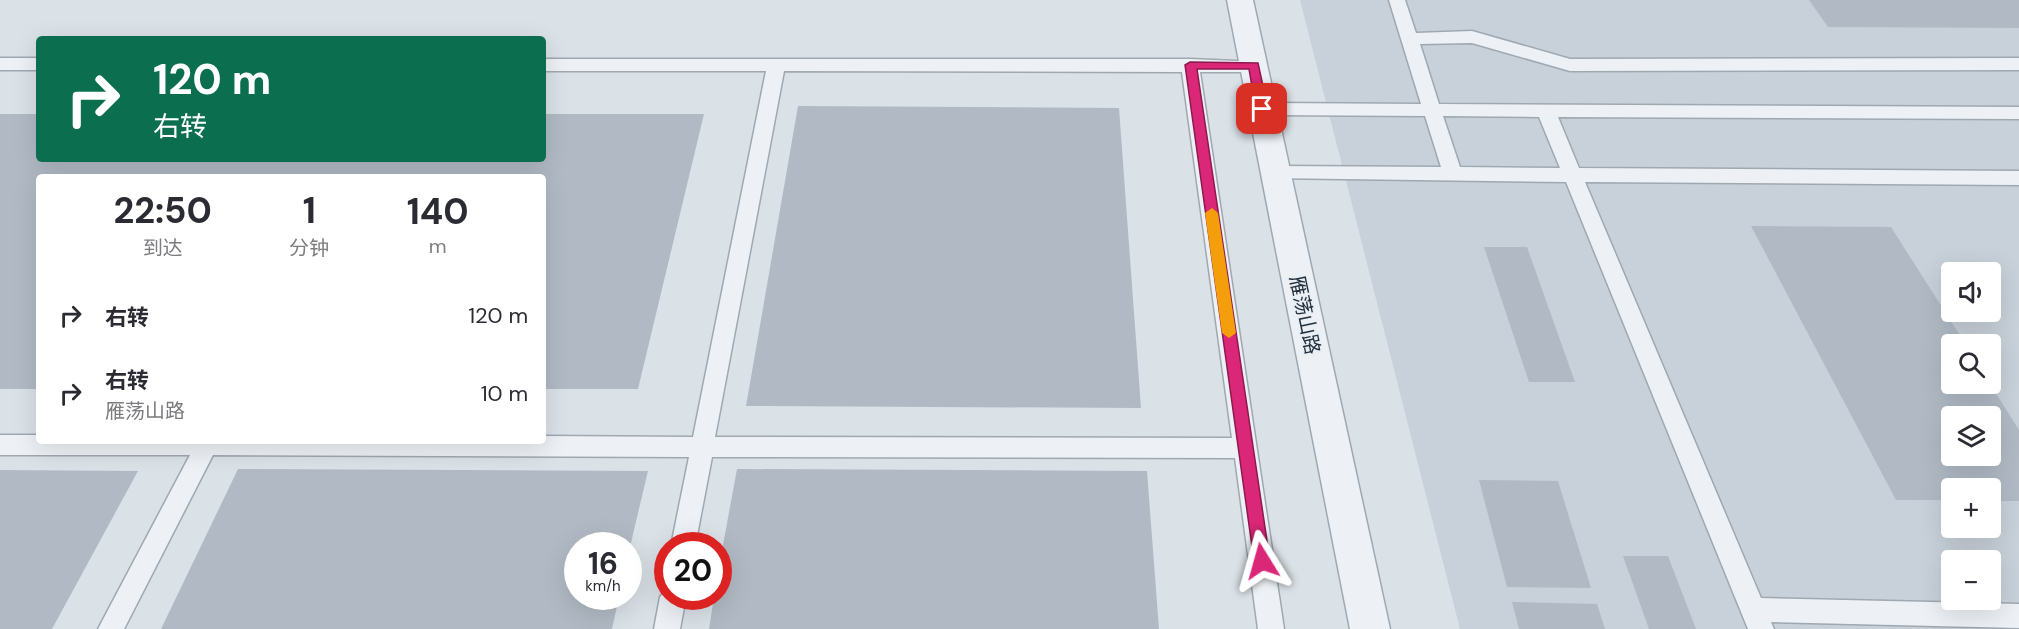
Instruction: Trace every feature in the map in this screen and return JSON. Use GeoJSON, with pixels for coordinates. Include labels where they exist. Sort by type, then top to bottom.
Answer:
{"type":"FeatureCollection","features":[{"type":"Feature","properties":{"kind":"street","name":"雁荡山路"},"geometry":{"type":"LineString","coordinates":[[1240,0],[1370,629]]}},
{"type":"Feature","properties":{"kind":"lane"},"geometry":{"type":"LineString","coordinates":[[1397,0],[1453,174]]}},
{"type":"Feature","properties":{"kind":"lane"},"geometry":{"type":"LineString","coordinates":[[1409,39],[1472,38],[1570,65],[2019,64]]}},
{"type":"Feature","properties":{"kind":"lane"},"geometry":{"type":"LineString","coordinates":[[0,64],[36,64]]}},
{"type":"Feature","properties":{"kind":"lane"},"geometry":{"type":"LineString","coordinates":[[546,65],[1254,66]]}},
{"type":"Feature","properties":{"kind":"lane"},"geometry":{"type":"LineString","coordinates":[[686,532],[776,65]]}},
{"type":"Feature","properties":{"kind":"lane"},"geometry":{"type":"LineString","coordinates":[[1190,65],[1271,629]]}},
{"type":"Feature","properties":{"kind":"lane"},"geometry":{"type":"LineString","coordinates":[[1262,109],[2019,113]]}},
{"type":"Feature","properties":{"kind":"lane"},"geometry":{"type":"LineString","coordinates":[[1546,111],[1757,620],[2019,616]]}},
{"type":"Feature","properties":{"kind":"lane"},"geometry":{"type":"LineString","coordinates":[[1275,173],[2019,178]]}},
{"type":"Feature","properties":{"kind":"lane"},"geometry":{"type":"LineString","coordinates":[[0,445],[1245,448]]}},
{"type":"Feature","properties":{"kind":"lane"},"geometry":{"type":"LineString","coordinates":[[111,629],[207,445]]}},
{"type":"Feature","properties":{"kind":"lane"},"geometry":{"type":"LineString","coordinates":[[667,629],[671,610]]}},
{"type":"Feature","properties":{"kind":"shaded area"},"geometry":{"type":"Polygon","coordinates":[[[1300,0],[2019,0],[2019,629],[1460,629],[1300,0]]]}},
{"type":"Feature","properties":{"kind":"building"},"geometry":{"type":"Polygon","coordinates":[[[1809,0],[2019,0],[2019,28],[1828,27],[1809,0]]]}},
{"type":"Feature","properties":{"kind":"building"},"geometry":{"type":"Polygon","coordinates":[[[798,106],[1119,108],[1141,408],[746,406],[798,106]]]}},
{"type":"Feature","properties":{"kind":"building"},"geometry":{"type":"Polygon","coordinates":[[[0,114],[36,114],[36,162],[546,162],[546,114],[704,114],[638,389],[546,389],[546,174],[36,174],[36,389],[0,389],[0,114]]]}},
{"type":"Feature","properties":{"kind":"building"},"geometry":{"type":"Polygon","coordinates":[[[1751,226],[1891,227],[1941,306],[1941,322],[1951,322],[1959,334],[1941,334],[1941,394],[1996,394],[2019,430],[2019,501],[2001,501],[2001,478],[1941,478],[1941,500],[1896,500],[1751,226]]]}},
{"type":"Feature","properties":{"kind":"building"},"geometry":{"type":"Polygon","coordinates":[[[1484,247],[1527,247],[1575,382],[1529,382],[1484,247]]]}},
{"type":"Feature","properties":{"kind":"building"},"geometry":{"type":"Polygon","coordinates":[[[238,469],[648,471],[634,532],[564,532],[564,610],[616,610],[612,629],[161,629],[238,469]]]}},
{"type":"Feature","properties":{"kind":"building"},"geometry":{"type":"Polygon","coordinates":[[[737,469],[1147,471],[1159,629],[709,629],[712,610],[732,610],[732,532],[725,532],[737,469]]]}},
{"type":"Feature","properties":{"kind":"building"},"geometry":{"type":"Polygon","coordinates":[[[0,470],[138,471],[52,629],[0,629],[0,470]]]}},
{"type":"Feature","properties":{"kind":"building"},"geometry":{"type":"Polygon","coordinates":[[[1479,480],[1558,481],[1591,588],[1507,587],[1479,480]]]}},
{"type":"Feature","properties":{"kind":"building"},"geometry":{"type":"Polygon","coordinates":[[[1623,556],[1668,556],[1696,629],[1649,629],[1623,556]]]}},
{"type":"Feature","properties":{"kind":"building"},"geometry":{"type":"Polygon","coordinates":[[[1512,602],[1597,604],[1605,629],[1519,629],[1512,602]]]}},
{"type":"Feature","properties":{"kind":"slow traffic"},"geometry":{"type":"LineString","coordinates":[[1212,213],[1229,333]]}},
{"type":"Feature","properties":{"kind":"route"},"geometry":{"type":"LineString","coordinates":[[1262,109],[1254,66],[1190,65],[1262,561]]}}]}
